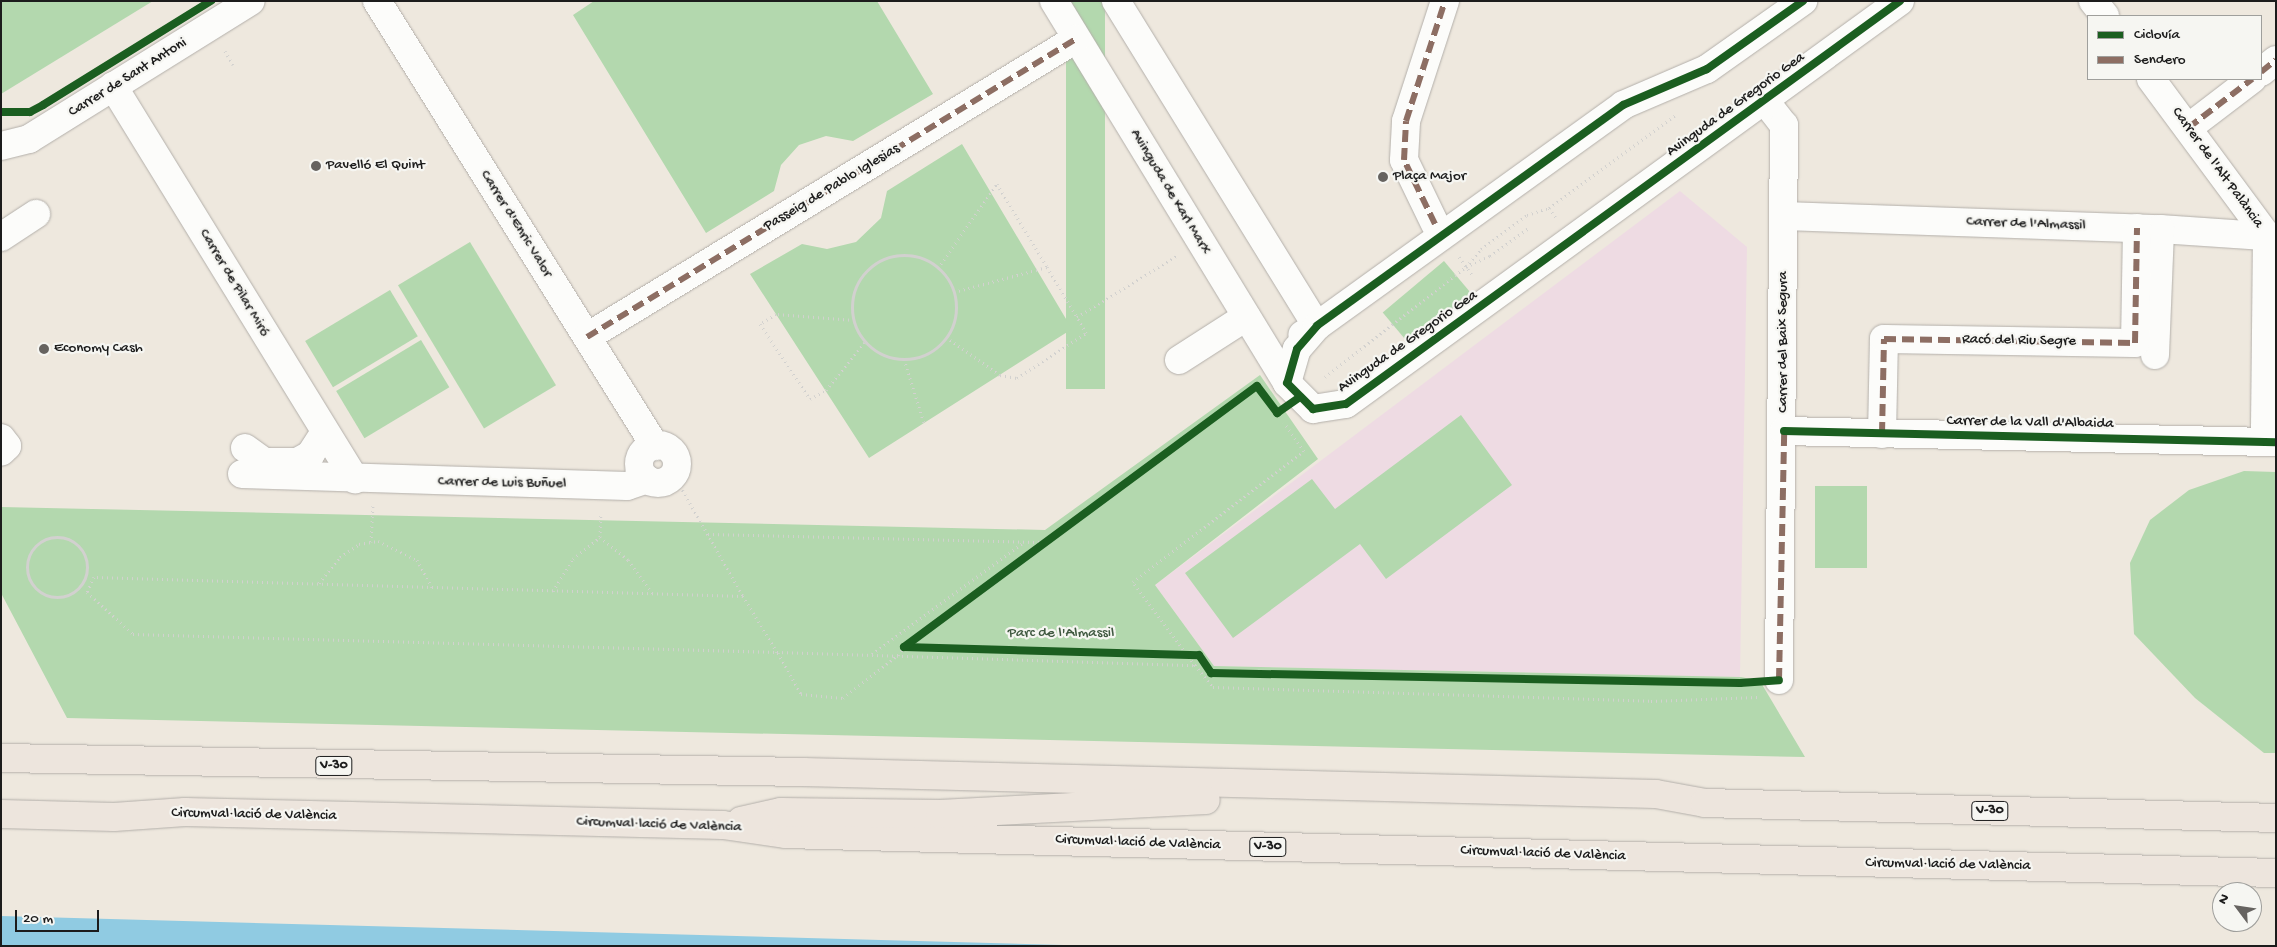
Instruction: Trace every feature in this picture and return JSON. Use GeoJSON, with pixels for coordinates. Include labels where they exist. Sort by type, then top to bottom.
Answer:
{"type":"FeatureCollection","features":[{"type":"Feature","properties":{"kind":"highway","name":"V-30"},"geometry":{"type":"LineString","coordinates":[[1,758],[803,772],[1656,794],[1705,803],[2276,818]]}},
{"type":"Feature","properties":{"kind":"highway"},"geometry":{"type":"LineString","coordinates":[[723,825],[781,812],[940,814],[1180,800],[1656,808],[1705,803]]}},
{"type":"Feature","properties":{"kind":"highway","name":"Circumval·lació de València"},"geometry":{"type":"LineString","coordinates":[[1,814],[114,817],[185,812],[723,825],[786,834],[2276,873]]}},
{"type":"Feature","properties":{"kind":"street","name":"Carrer de Sant Antoni"},"geometry":{"type":"LineString","coordinates":[[1,146],[29,139],[251,1]]}},
{"type":"Feature","properties":{"kind":"street","name":"Carrer d'Enric Valor"},"geometry":{"type":"LineString","coordinates":[[377,1],[655,446]]}},
{"type":"Feature","properties":{"kind":"street","name":"Avinguda de Karl Marx"},"geometry":{"type":"LineString","coordinates":[[1054,1],[1262,344],[1293,390]]}},
{"type":"Feature","properties":{"kind":"street"},"geometry":{"type":"LineString","coordinates":[[1116,1],[1317,326]]}},
{"type":"Feature","properties":{"kind":"street"},"geometry":{"type":"LineString","coordinates":[[1439,229],[1404,160],[1406,121],[1445,1]]}},
{"type":"Feature","properties":{"kind":"street"},"geometry":{"type":"LineString","coordinates":[[1262,344],[1288,344],[1317,326],[1439,229],[1623,105],[1707,69],[1803,1]]}},
{"type":"Feature","properties":{"kind":"street","name":"Avinguda de Gregorio Gea"},"geometry":{"type":"LineString","coordinates":[[1293,390],[1313,409],[1346,404],[1900,1]]}},
{"type":"Feature","properties":{"kind":"street"},"geometry":{"type":"LineString","coordinates":[[2093,1],[2103,15]]}},
{"type":"Feature","properties":{"kind":"street","name":"Passeig de Pablo Iglesias"},"geometry":{"type":"LineString","coordinates":[[587,338],[1076,39]]}},
{"type":"Feature","properties":{"kind":"street"},"geometry":{"type":"LineString","coordinates":[[2262,71],[2276,60]]}},
{"type":"Feature","properties":{"kind":"street","name":"Carrer de l'Alt Palància"},"geometry":{"type":"LineString","coordinates":[[2152,80],[2272,237],[2270,441]]}},
{"type":"Feature","properties":{"kind":"street"},"geometry":{"type":"LineString","coordinates":[[2188,128],[2251,80]]}},
{"type":"Feature","properties":{"kind":"street","name":"Carrer de Pilar Miró"},"geometry":{"type":"LineString","coordinates":[[113,86],[325,432],[365,480]]}},
{"type":"Feature","properties":{"kind":"street","name":"Carrer del Baix Segura"},"geometry":{"type":"LineString","coordinates":[[1765,101],[1784,125],[1784,432],[1779,680]]}},
{"type":"Feature","properties":{"kind":"street"},"geometry":{"type":"LineString","coordinates":[[1,237],[36,214]]}},
{"type":"Feature","properties":{"kind":"street","name":"Carrer de l'Almassil"},"geometry":{"type":"LineString","coordinates":[[1784,216],[2149,229],[2272,237]]}},
{"type":"Feature","properties":{"kind":"street"},"geometry":{"type":"LineString","coordinates":[[2149,229],[2155,355]]}},
{"type":"Feature","properties":{"kind":"street","name":"Racó del Riu Segre"},"geometry":{"type":"LineString","coordinates":[[1882,434],[1884,339],[2134,343],[2149,229]]}},
{"type":"Feature","properties":{"kind":"street"},"geometry":{"type":"LineString","coordinates":[[1179,360],[1246,317]]}},
{"type":"Feature","properties":{"kind":"street"},"geometry":{"type":"LineString","coordinates":[[1293,390],[1297,349],[1317,326]]}},
{"type":"Feature","properties":{"kind":"street","name":"Carrer de Luis Buñuel"},"geometry":{"type":"LineString","coordinates":[[325,432],[310,454],[296,462],[243,461],[365,480],[627,486],[647,479]]}},
{"type":"Feature","properties":{"kind":"street","name":"Carrer de la Vall d'Albaida"},"geometry":{"type":"LineString","coordinates":[[1784,432],[2270,441]]}},
{"type":"Feature","properties":{"kind":"street"},"geometry":{"type":"LineString","coordinates":[[1,438],[7,446],[1,452]]}},
{"type":"Feature","properties":{"kind":"street"},"geometry":{"type":"LineString","coordinates":[[655,446],[667,447],[676,456],[674,474],[658,483],[647,479],[641,469],[641,457],[655,446]]}},
{"type":"Feature","properties":{"kind":"path"},"geometry":{"type":"LineString","coordinates":[[1466,267],[1488,243],[1527,215],[1548,208],[1682,110]]}},
{"type":"Feature","properties":{"kind":"path"},"geometry":{"type":"LineString","coordinates":[[938,268],[998,184],[1086,333],[1017,378],[1000,375],[946,337]]}},
{"type":"Feature","properties":{"kind":"path"},"geometry":{"type":"LineString","coordinates":[[1293,390],[1466,267],[1490,256],[1530,226]]}},
{"type":"Feature","properties":{"kind":"path"},"geometry":{"type":"LineString","coordinates":[[1439,229],[1491,300]]}},
{"type":"Feature","properties":{"kind":"path"},"geometry":{"type":"LineString","coordinates":[[1076,317],[1200,242]]}},
{"type":"Feature","properties":{"kind":"path"},"geometry":{"type":"LineString","coordinates":[[909,255],[938,268],[954,292],[956,312],[946,337],[930,352],[904,359],[879,353],[865,342],[854,320],[854,291],[864,275],[877,263],[909,255]]}},
{"type":"Feature","properties":{"kind":"path"},"geometry":{"type":"LineString","coordinates":[[954,292],[1047,267]]}},
{"type":"Feature","properties":{"kind":"path"},"geometry":{"type":"LineString","coordinates":[[854,320],[776,314],[760,324],[810,399],[826,390],[865,342]]}},
{"type":"Feature","properties":{"kind":"path"},"geometry":{"type":"LineString","coordinates":[[904,359],[924,423]]}},
{"type":"Feature","properties":{"kind":"path"},"geometry":{"type":"LineString","coordinates":[[1241,398],[1249,392]]}},
{"type":"Feature","properties":{"kind":"path"},"geometry":{"type":"LineString","coordinates":[[1283,420],[1304,451],[1133,582],[1213,687],[1641,701],[1761,697],[1779,680]]}},
{"type":"Feature","properties":{"kind":"path"},"geometry":{"type":"LineString","coordinates":[[674,474],[801,694],[843,698],[898,655],[912,641]]}},
{"type":"Feature","properties":{"kind":"path"},"geometry":{"type":"LineString","coordinates":[[365,480],[371,542]]}},
{"type":"Feature","properties":{"kind":"path"},"geometry":{"type":"LineString","coordinates":[[708,534],[1046,542]]}},
{"type":"Feature","properties":{"kind":"path"},"geometry":{"type":"LineString","coordinates":[[1030,554],[1054,536]]}},
{"type":"Feature","properties":{"kind":"path"},"geometry":{"type":"LineString","coordinates":[[52,537],[71,540],[84,553],[87,562],[84,580],[68,594],[48,596],[32,583],[28,574],[30,553],[36,545],[52,537]]}},
{"type":"Feature","properties":{"kind":"path"},"geometry":{"type":"LineString","coordinates":[[553,591],[573,559],[600,538],[628,560],[652,593]]}},
{"type":"Feature","properties":{"kind":"path"},"geometry":{"type":"LineString","coordinates":[[318,584],[340,557],[359,544],[378,541],[400,549],[417,560],[432,587]]}},
{"type":"Feature","properties":{"kind":"path"},"geometry":{"type":"LineString","coordinates":[[872,654],[1024,542]]}},
{"type":"Feature","properties":{"kind":"path"},"geometry":{"type":"LineString","coordinates":[[743,596],[94,577],[87,592],[133,634],[872,654],[1195,665]]}},
{"type":"Feature","properties":{"kind":"path"},"geometry":{"type":"LineString","coordinates":[[84,580],[91,584]]}},
{"type":"Feature","properties":{"kind":"path"},"geometry":{"type":"LineString","coordinates":[[904,647],[1199,655],[1211,673]]}},
{"type":"Feature","properties":{"kind":"shaded area"},"geometry":{"type":"Polygon","coordinates":[[[1680,191],[1747,247],[1740,677],[1214,666],[1155,585],[1680,191]]]}},
{"type":"Feature","properties":{"kind":"green space"},"geometry":{"type":"Polygon","coordinates":[[[1,1],[153,1],[1,94],[1,1]]]}},
{"type":"Feature","properties":{"kind":"green space"},"geometry":{"type":"Polygon","coordinates":[[[594,1],[877,1],[933,94],[853,141],[826,136],[799,145],[781,165],[774,191],[706,233],[573,15],[594,1]]]}},
{"type":"Feature","properties":{"kind":"green space"},"geometry":{"type":"Polygon","coordinates":[[[1066,1],[1105,1],[1105,389],[1066,389],[1066,1]]]}},
{"type":"Feature","properties":{"kind":"green space"},"geometry":{"type":"Polygon","coordinates":[[[962,144],[1072,329],[869,458],[750,274],[802,244],[827,249],[856,242],[881,218],[887,191],[962,144]]]}},
{"type":"Feature","properties":{"kind":"green space"},"geometry":{"type":"Polygon","coordinates":[[[470,242],[556,385],[484,428],[398,285],[470,242]]]}},
{"type":"Feature","properties":{"kind":"green space"},"geometry":{"type":"Polygon","coordinates":[[[1444,261],[1473,295],[1412,347],[1383,312],[1444,261]]]}},
{"type":"Feature","properties":{"kind":"green space"},"geometry":{"type":"Polygon","coordinates":[[[390,290],[418,336],[333,387],[305,341],[390,290]]]}},
{"type":"Feature","properties":{"kind":"green space"},"geometry":{"type":"Polygon","coordinates":[[[421,340],[449,387],[364,438],[336,391],[421,340]]]}},
{"type":"Feature","properties":{"kind":"green space","name":"Parc de l'Almassil"},"geometry":{"type":"Polygon","coordinates":[[[1260,375],[1318,459],[1155,585],[1214,666],[1741,677],[1760,681],[1805,757],[67,718],[1,593],[1,507],[1045,530],[1260,375]]]}},
{"type":"Feature","properties":{"kind":"green space"},"geometry":{"type":"Polygon","coordinates":[[[1461,415],[1512,485],[1386,579],[1360,544],[1233,638],[1185,573],[1312,479],[1335,509],[1461,415]]]}},
{"type":"Feature","properties":{"kind":"green space"},"geometry":{"type":"Polygon","coordinates":[[[2244,471],[2276,472],[2276,753],[2264,753],[2195,698],[2134,634],[2130,563],[2150,520],[2189,490],[2244,471]]]}},
{"type":"Feature","properties":{"kind":"green space"},"geometry":{"type":"Polygon","coordinates":[[[1815,486],[1867,486],[1867,568],[1815,568],[1815,486]]]}},
{"type":"Feature","properties":{"kind":"water"},"geometry":{"type":"Polygon","coordinates":[[[1,916],[1102,946],[1,946],[1,916]]]}},
{"type":"Feature","properties":{"kind":"marked path"},"geometry":{"type":"LineString","coordinates":[[1435,224],[1404,160],[1406,121],[1445,1]]}},
{"type":"Feature","properties":{"kind":"marked path"},"geometry":{"type":"LineString","coordinates":[[587,337],[1076,39]]}},
{"type":"Feature","properties":{"kind":"marked path"},"geometry":{"type":"LineString","coordinates":[[2262,71],[2276,60]]}},
{"type":"Feature","properties":{"kind":"marked path"},"geometry":{"type":"LineString","coordinates":[[2188,128],[2251,80]]}},
{"type":"Feature","properties":{"kind":"marked path"},"geometry":{"type":"LineString","coordinates":[[1882,434],[1884,339],[2135,343],[2137,228]]}},
{"type":"Feature","properties":{"kind":"marked path"},"geometry":{"type":"LineString","coordinates":[[1779,680],[1784,431]]}},
{"type":"Feature","properties":{"kind":"cycle path"},"geometry":{"type":"LineString","coordinates":[[1,112],[30,112],[211,1]]}},
{"type":"Feature","properties":{"kind":"cycle path"},"geometry":{"type":"LineString","coordinates":[[1803,1],[1707,69],[1623,105],[1317,326],[1297,349],[1287,383],[1313,409],[1346,404],[1900,1]]}},
{"type":"Feature","properties":{"kind":"cycle path"},"geometry":{"type":"LineString","coordinates":[[904,647],[1257,386],[1277,413],[1300,397]]}},
{"type":"Feature","properties":{"kind":"cycle path"},"geometry":{"type":"LineString","coordinates":[[1784,431],[2276,442]]}},
{"type":"Feature","properties":{"kind":"cycle path"},"geometry":{"type":"LineString","coordinates":[[904,647],[1199,655],[1211,673],[1740,683],[1779,680]]}},
{"type":"Feature","properties":{"kind":"place","name":"Pavelló El Quint"},"geometry":{"type":"Point","coordinates":[316,166]}},
{"type":"Feature","properties":{"kind":"place","name":"Plaça Major"},"geometry":{"type":"Point","coordinates":[1383,177]}},
{"type":"Feature","properties":{"kind":"place","name":"Economy Cash"},"geometry":{"type":"Point","coordinates":[44,349]}}]}
